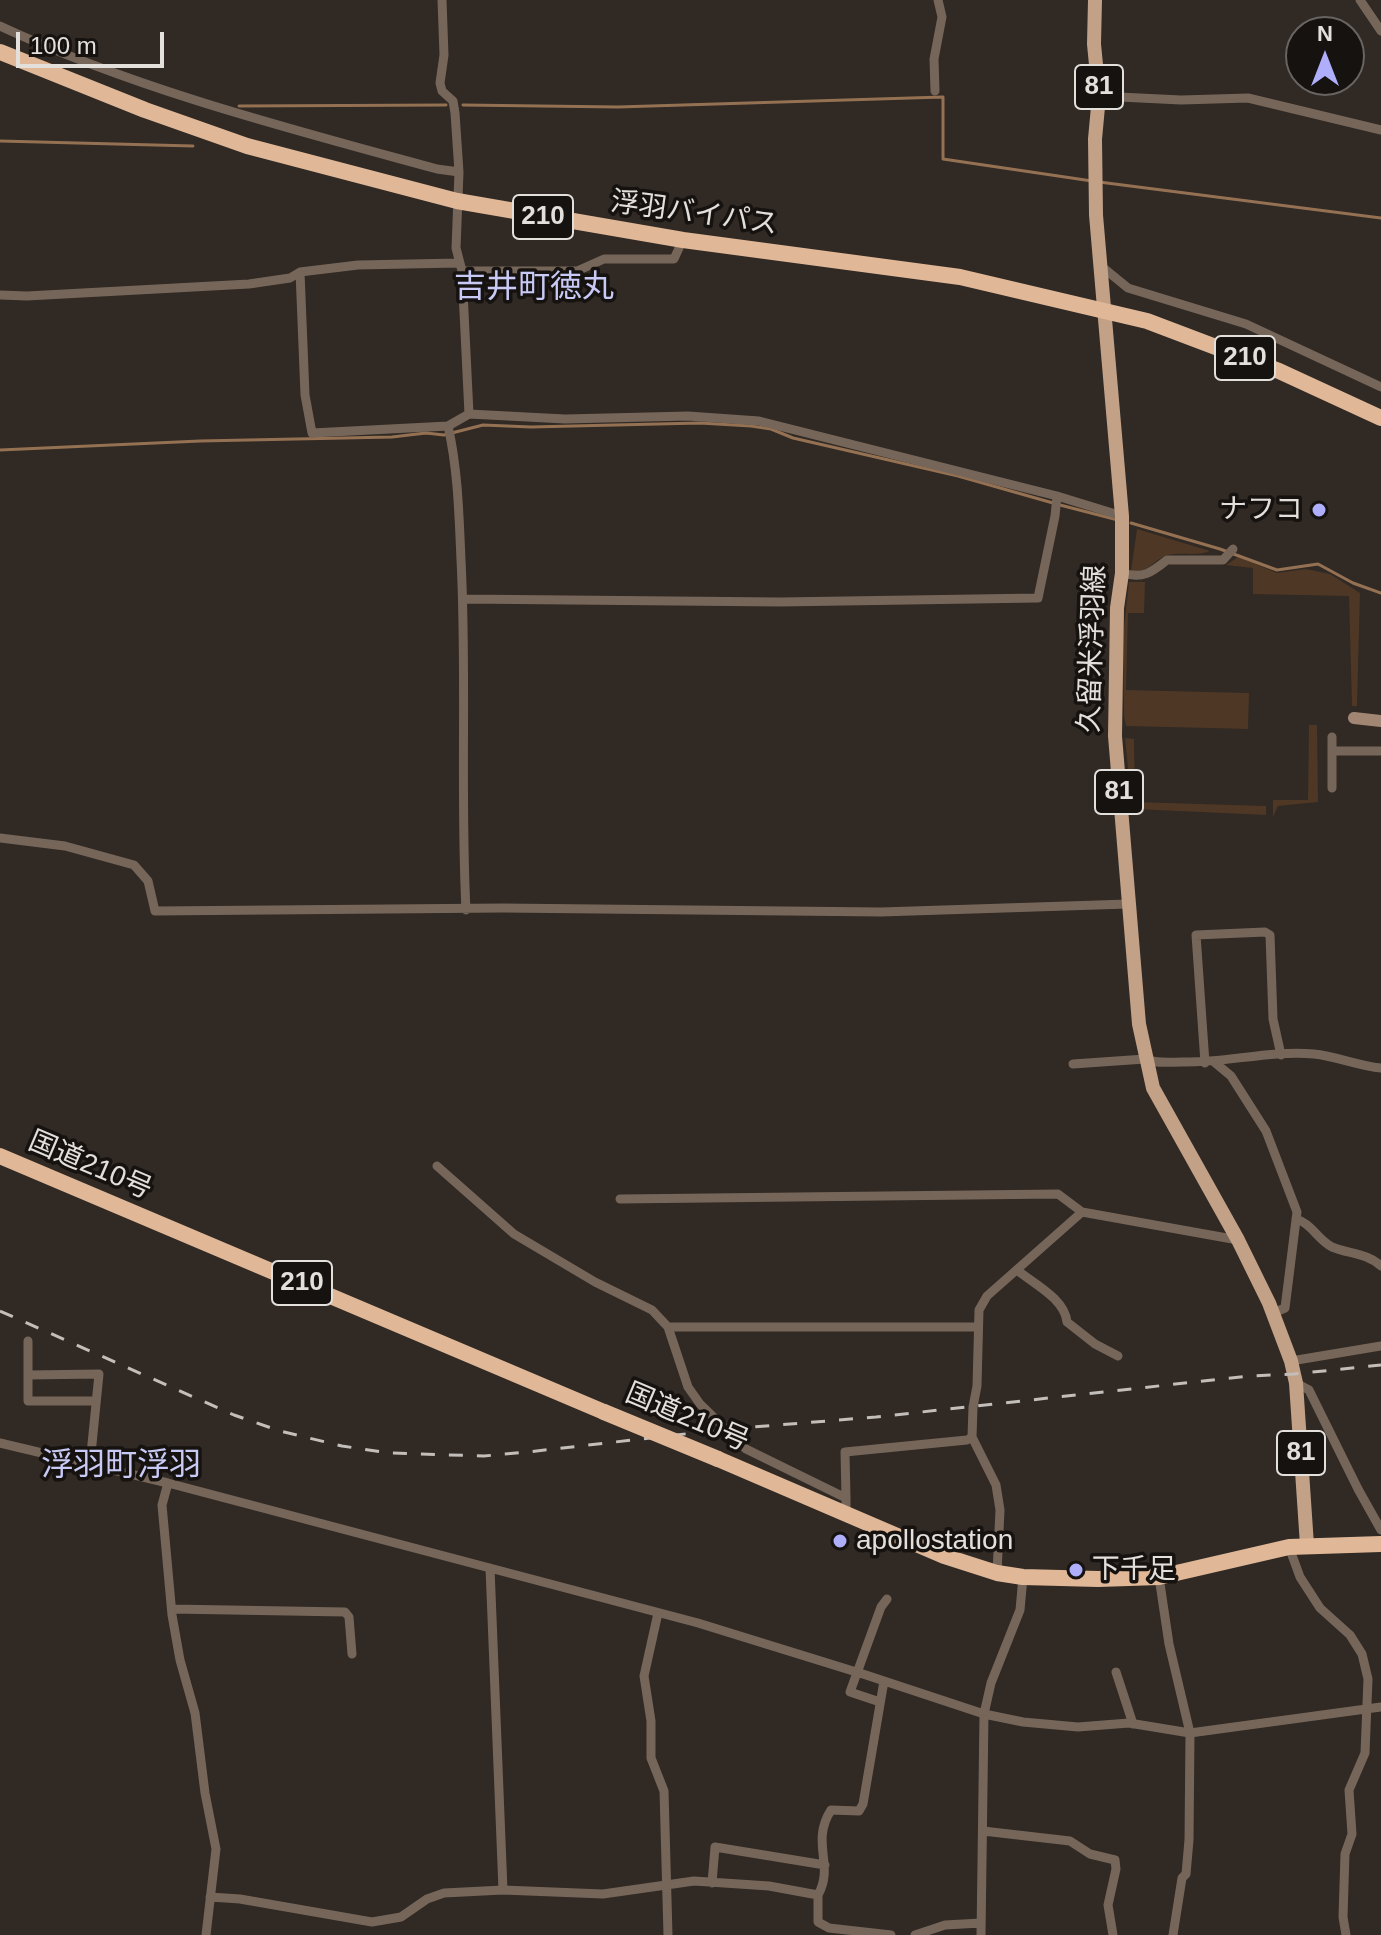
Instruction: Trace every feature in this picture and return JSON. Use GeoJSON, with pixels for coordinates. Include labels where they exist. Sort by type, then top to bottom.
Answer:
{"type":"FeatureCollection","features":[{"type":"Feature","properties":{"kind":"highway","name":"浮羽バイパス"},"geometry":{"type":"LineString","coordinates":[[0,52],[131,105],[247,146],[457,201],[683,240],[960,277],[1147,321],[1279,371],[1381,418]]}},
{"type":"Feature","properties":{"kind":"highway","name":"国道210号"},"geometry":{"type":"LineString","coordinates":[[0,1156],[604,1412],[718,1459],[846,1506],[944,1556],[997,1573],[1023,1577],[1159,1577],[1289,1547],[1381,1544]]}},
{"type":"Feature","properties":{"kind":"main road","name":"久留米浮羽線"},"geometry":{"type":"LineString","coordinates":[[1095,0],[1094,44],[1099,96],[1095,182],[1122,516],[1114,717],[1139,1024],[1153,1088],[1238,1240],[1273,1313],[1291,1361]]}},
{"type":"Feature","properties":{"kind":"main road","name":"81"},"geometry":{"type":"LineString","coordinates":[[1291,1361],[1296,1383],[1307,1545]]}},
{"type":"Feature","properties":{"kind":"street"},"geometry":{"type":"LineString","coordinates":[[442,0],[444,55],[440,83],[442,91],[453,101],[459,172],[456,248],[461,267],[469,414]]}},
{"type":"Feature","properties":{"kind":"street"},"geometry":{"type":"LineString","coordinates":[[935,91],[934,59],[942,17],[938,0]]}},
{"type":"Feature","properties":{"kind":"street"},"geometry":{"type":"LineString","coordinates":[[1360,0],[1381,31]]}},
{"type":"Feature","properties":{"kind":"street"},"geometry":{"type":"LineString","coordinates":[[0,26],[71,57],[226,109],[437,169],[459,172]]}},
{"type":"Feature","properties":{"kind":"street"},"geometry":{"type":"LineString","coordinates":[[1099,96],[1181,100],[1248,98],[1381,130]]}},
{"type":"Feature","properties":{"kind":"street"},"geometry":{"type":"LineString","coordinates":[[0,295],[249,284],[290,278],[300,272],[358,265],[577,271],[604,259],[674,259],[679,248]]}},
{"type":"Feature","properties":{"kind":"street"},"geometry":{"type":"LineString","coordinates":[[1101,266],[1128,288],[1246,324],[1381,387]]}},
{"type":"Feature","properties":{"kind":"street"},"geometry":{"type":"LineString","coordinates":[[300,272],[305,395],[312,433],[448,428],[469,414],[565,419],[688,416],[759,421],[1057,496],[1122,516]]}},
{"type":"Feature","properties":{"kind":"street"},"geometry":{"type":"LineString","coordinates":[[448,428],[457,473],[463,599],[463,859],[466,910]]}},
{"type":"Feature","properties":{"kind":"street"},"geometry":{"type":"LineString","coordinates":[[463,599],[780,602],[1038,598],[1057,496]]}},
{"type":"Feature","properties":{"kind":"street"},"geometry":{"type":"LineString","coordinates":[[1122,573],[1140,577],[1167,560],[1223,560],[1230,553]]}},
{"type":"Feature","properties":{"kind":"street"},"geometry":{"type":"LineString","coordinates":[[1354,718],[1381,721]]}},
{"type":"Feature","properties":{"kind":"street"},"geometry":{"type":"LineString","coordinates":[[1332,737],[1332,788]]}},
{"type":"Feature","properties":{"kind":"street"},"geometry":{"type":"LineString","coordinates":[[1333,751],[1381,751]]}},
{"type":"Feature","properties":{"kind":"street"},"geometry":{"type":"LineString","coordinates":[[0,838],[65,846],[134,865],[148,881],[155,911],[503,908],[881,912],[1128,904]]}},
{"type":"Feature","properties":{"kind":"street"},"geometry":{"type":"LineString","coordinates":[[1209,1062],[1196,935],[1265,932],[1270,935],[1273,1019],[1281,1055]]}},
{"type":"Feature","properties":{"kind":"street"},"geometry":{"type":"LineString","coordinates":[[1073,1064],[1145,1059],[1153,1062],[1209,1062],[1314,1054],[1359,1066],[1381,1068]]}},
{"type":"Feature","properties":{"kind":"street"},"geometry":{"type":"LineString","coordinates":[[1209,1062],[1231,1076],[1266,1131],[1297,1212],[1285,1308],[1273,1313]]}},
{"type":"Feature","properties":{"kind":"street"},"geometry":{"type":"LineString","coordinates":[[437,1166],[514,1234],[595,1282],[652,1310],[668,1327],[688,1387],[714,1418],[746,1449],[846,1506]]}},
{"type":"Feature","properties":{"kind":"street"},"geometry":{"type":"LineString","coordinates":[[620,1199],[1058,1194],[1082,1212],[1238,1240]]}},
{"type":"Feature","properties":{"kind":"street"},"geometry":{"type":"LineString","coordinates":[[997,1573],[998,1498],[986,1462],[972,1437],[979,1310],[987,1296],[1082,1212]]}},
{"type":"Feature","properties":{"kind":"street"},"geometry":{"type":"LineString","coordinates":[[1296,1219],[1303,1220],[1331,1246],[1375,1260],[1381,1266]]}},
{"type":"Feature","properties":{"kind":"street"},"geometry":{"type":"LineString","coordinates":[[1017,1270],[1056,1300],[1066,1311],[1067,1322],[1095,1344],[1118,1356]]}},
{"type":"Feature","properties":{"kind":"street"},"geometry":{"type":"LineString","coordinates":[[668,1327],[978,1327]]}},
{"type":"Feature","properties":{"kind":"street"},"geometry":{"type":"LineString","coordinates":[[28,1341],[28,1401],[96,1401]]}},
{"type":"Feature","properties":{"kind":"street"},"geometry":{"type":"LineString","coordinates":[[1291,1361],[1381,1346]]}},
{"type":"Feature","properties":{"kind":"street"},"geometry":{"type":"LineString","coordinates":[[28,1375],[99,1374],[90,1464]]}},
{"type":"Feature","properties":{"kind":"street"},"geometry":{"type":"LineString","coordinates":[[1296,1383],[1309,1390],[1381,1530]]}},
{"type":"Feature","properties":{"kind":"street"},"geometry":{"type":"LineString","coordinates":[[846,1506],[845,1452],[972,1437]]}},
{"type":"Feature","properties":{"kind":"street"},"geometry":{"type":"LineString","coordinates":[[0,1444],[168,1483],[658,1613],[857,1672],[984,1714],[1023,1722],[1078,1727],[1133,1724],[1190,1733],[1381,1707]]}},
{"type":"Feature","properties":{"kind":"street"},"geometry":{"type":"LineString","coordinates":[[168,1483],[162,1505],[172,1609],[180,1660],[195,1713],[216,1849],[206,1935]]}},
{"type":"Feature","properties":{"kind":"street"},"geometry":{"type":"LineString","coordinates":[[1289,1547],[1300,1577],[1320,1608],[1350,1635],[1362,1654],[1368,1679],[1365,1753],[1349,1790],[1352,1834],[1345,1854],[1343,1917],[1346,1935]]}},
{"type":"Feature","properties":{"kind":"street"},"geometry":{"type":"LineString","coordinates":[[490,1568],[503,1890]]}},
{"type":"Feature","properties":{"kind":"street"},"geometry":{"type":"LineString","coordinates":[[981,1935],[984,1714],[991,1683],[1020,1610],[1023,1577]]}},
{"type":"Feature","properties":{"kind":"street"},"geometry":{"type":"LineString","coordinates":[[1159,1577],[1169,1644],[1190,1733],[1189,1840],[1186,1874],[1182,1878],[1173,1935]]}},
{"type":"Feature","properties":{"kind":"street"},"geometry":{"type":"LineString","coordinates":[[880,1702],[850,1692],[881,1607],[887,1599]]}},
{"type":"Feature","properties":{"kind":"street"},"geometry":{"type":"LineString","coordinates":[[172,1609],[345,1612],[349,1617],[352,1654]]}},
{"type":"Feature","properties":{"kind":"street"},"geometry":{"type":"LineString","coordinates":[[658,1613],[644,1676],[651,1721],[651,1758],[664,1791],[668,1935]]}},
{"type":"Feature","properties":{"kind":"street"},"geometry":{"type":"LineString","coordinates":[[1116,1672],[1133,1724]]}},
{"type":"Feature","properties":{"kind":"street"},"geometry":{"type":"LineString","coordinates":[[884,1681],[863,1804],[859,1811],[831,1810],[825,1820],[820,1840],[825,1865],[824,1885],[818,1895],[818,1922],[829,1928],[891,1935]]}},
{"type":"Feature","properties":{"kind":"street"},"geometry":{"type":"LineString","coordinates":[[983,1831],[1070,1841],[1090,1854],[1115,1860],[1108,1905],[1113,1935]]}},
{"type":"Feature","properties":{"kind":"street"},"geometry":{"type":"LineString","coordinates":[[712,1883],[715,1847],[825,1865]]}},
{"type":"Feature","properties":{"kind":"street"},"geometry":{"type":"LineString","coordinates":[[210,1897],[240,1899],[372,1922],[401,1917],[427,1899],[444,1893],[503,1890],[603,1894],[668,1884],[712,1883],[769,1886],[818,1895]]}},
{"type":"Feature","properties":{"kind":"street"},"geometry":{"type":"LineString","coordinates":[[915,1935],[945,1925],[981,1923]]}},
{"type":"Feature","properties":{"kind":"shaded area"},"geometry":{"type":"Polygon","coordinates":[[[1137,529],[1210,551],[1165,556],[1147,569],[1131,571],[1137,529]]]}},
{"type":"Feature","properties":{"kind":"shaded area"},"geometry":{"type":"Polygon","coordinates":[[[1238,557],[1277,573],[1306,569],[1330,574],[1360,593],[1357,706],[1352,706],[1349,596],[1253,594],[1253,568],[1226,565],[1238,557]]]}},
{"type":"Feature","properties":{"kind":"shaded area"},"geometry":{"type":"Polygon","coordinates":[[[1129,582],[1145,582],[1144,613],[1128,613],[1126,690],[1249,693],[1248,729],[1126,726],[1123,637],[1129,582]]]}},
{"type":"Feature","properties":{"kind":"shaded area"},"geometry":{"type":"Polygon","coordinates":[[[1309,725],[1317,725],[1318,802],[1278,806],[1273,817],[1273,800],[1308,800],[1309,725]]]}},
{"type":"Feature","properties":{"kind":"shaded area"},"geometry":{"type":"Polygon","coordinates":[[[1125,738],[1134,739],[1135,802],[1266,806],[1266,815],[1135,809],[1132,807],[1125,738]]]}},
{"type":"Feature","properties":{"kind":"waterway"},"geometry":{"type":"LineString","coordinates":[[463,105],[618,107],[943,97],[943,159],[1092,181]]}},
{"type":"Feature","properties":{"kind":"waterway"},"geometry":{"type":"LineString","coordinates":[[239,106],[446,105]]}},
{"type":"Feature","properties":{"kind":"waterway"},"geometry":{"type":"LineString","coordinates":[[0,141],[193,146]]}},
{"type":"Feature","properties":{"kind":"waterway"},"geometry":{"type":"LineString","coordinates":[[1099,182],[1381,218]]}},
{"type":"Feature","properties":{"kind":"waterway"},"geometry":{"type":"LineString","coordinates":[[0,450],[392,437],[426,433],[444,435],[483,425],[531,427],[700,423],[771,429],[793,438],[958,476],[1053,503]]}},
{"type":"Feature","properties":{"kind":"waterway"},"geometry":{"type":"LineString","coordinates":[[1060,505],[1118,520]]}},
{"type":"Feature","properties":{"kind":"waterway"},"geometry":{"type":"LineString","coordinates":[[1131,523],[1220,549],[1277,570],[1318,564],[1353,583],[1381,593]]}},
{"type":"Feature","properties":{"kind":"railway"},"geometry":{"type":"LineString","coordinates":[[0,1311],[234,1415],[280,1431],[342,1446],[389,1453],[484,1456],[1381,1365]]}},
{"type":"Feature","properties":{"kind":"place","name":"ナフコ"},"geometry":{"type":"Point","coordinates":[1319,510]}},
{"type":"Feature","properties":{"kind":"place","name":"apollostation"},"geometry":{"type":"Point","coordinates":[840,1541]}},
{"type":"Feature","properties":{"kind":"place","name":"下千足"},"geometry":{"type":"Point","coordinates":[1076,1570]}},
{"type":"Feature","properties":{"kind":"district","name":"吉井町徳丸"},"geometry":{"type":"Point","coordinates":[534,288]}},
{"type":"Feature","properties":{"kind":"district","name":"浮羽町浮羽"},"geometry":{"type":"Point","coordinates":[121,1466]}}]}
